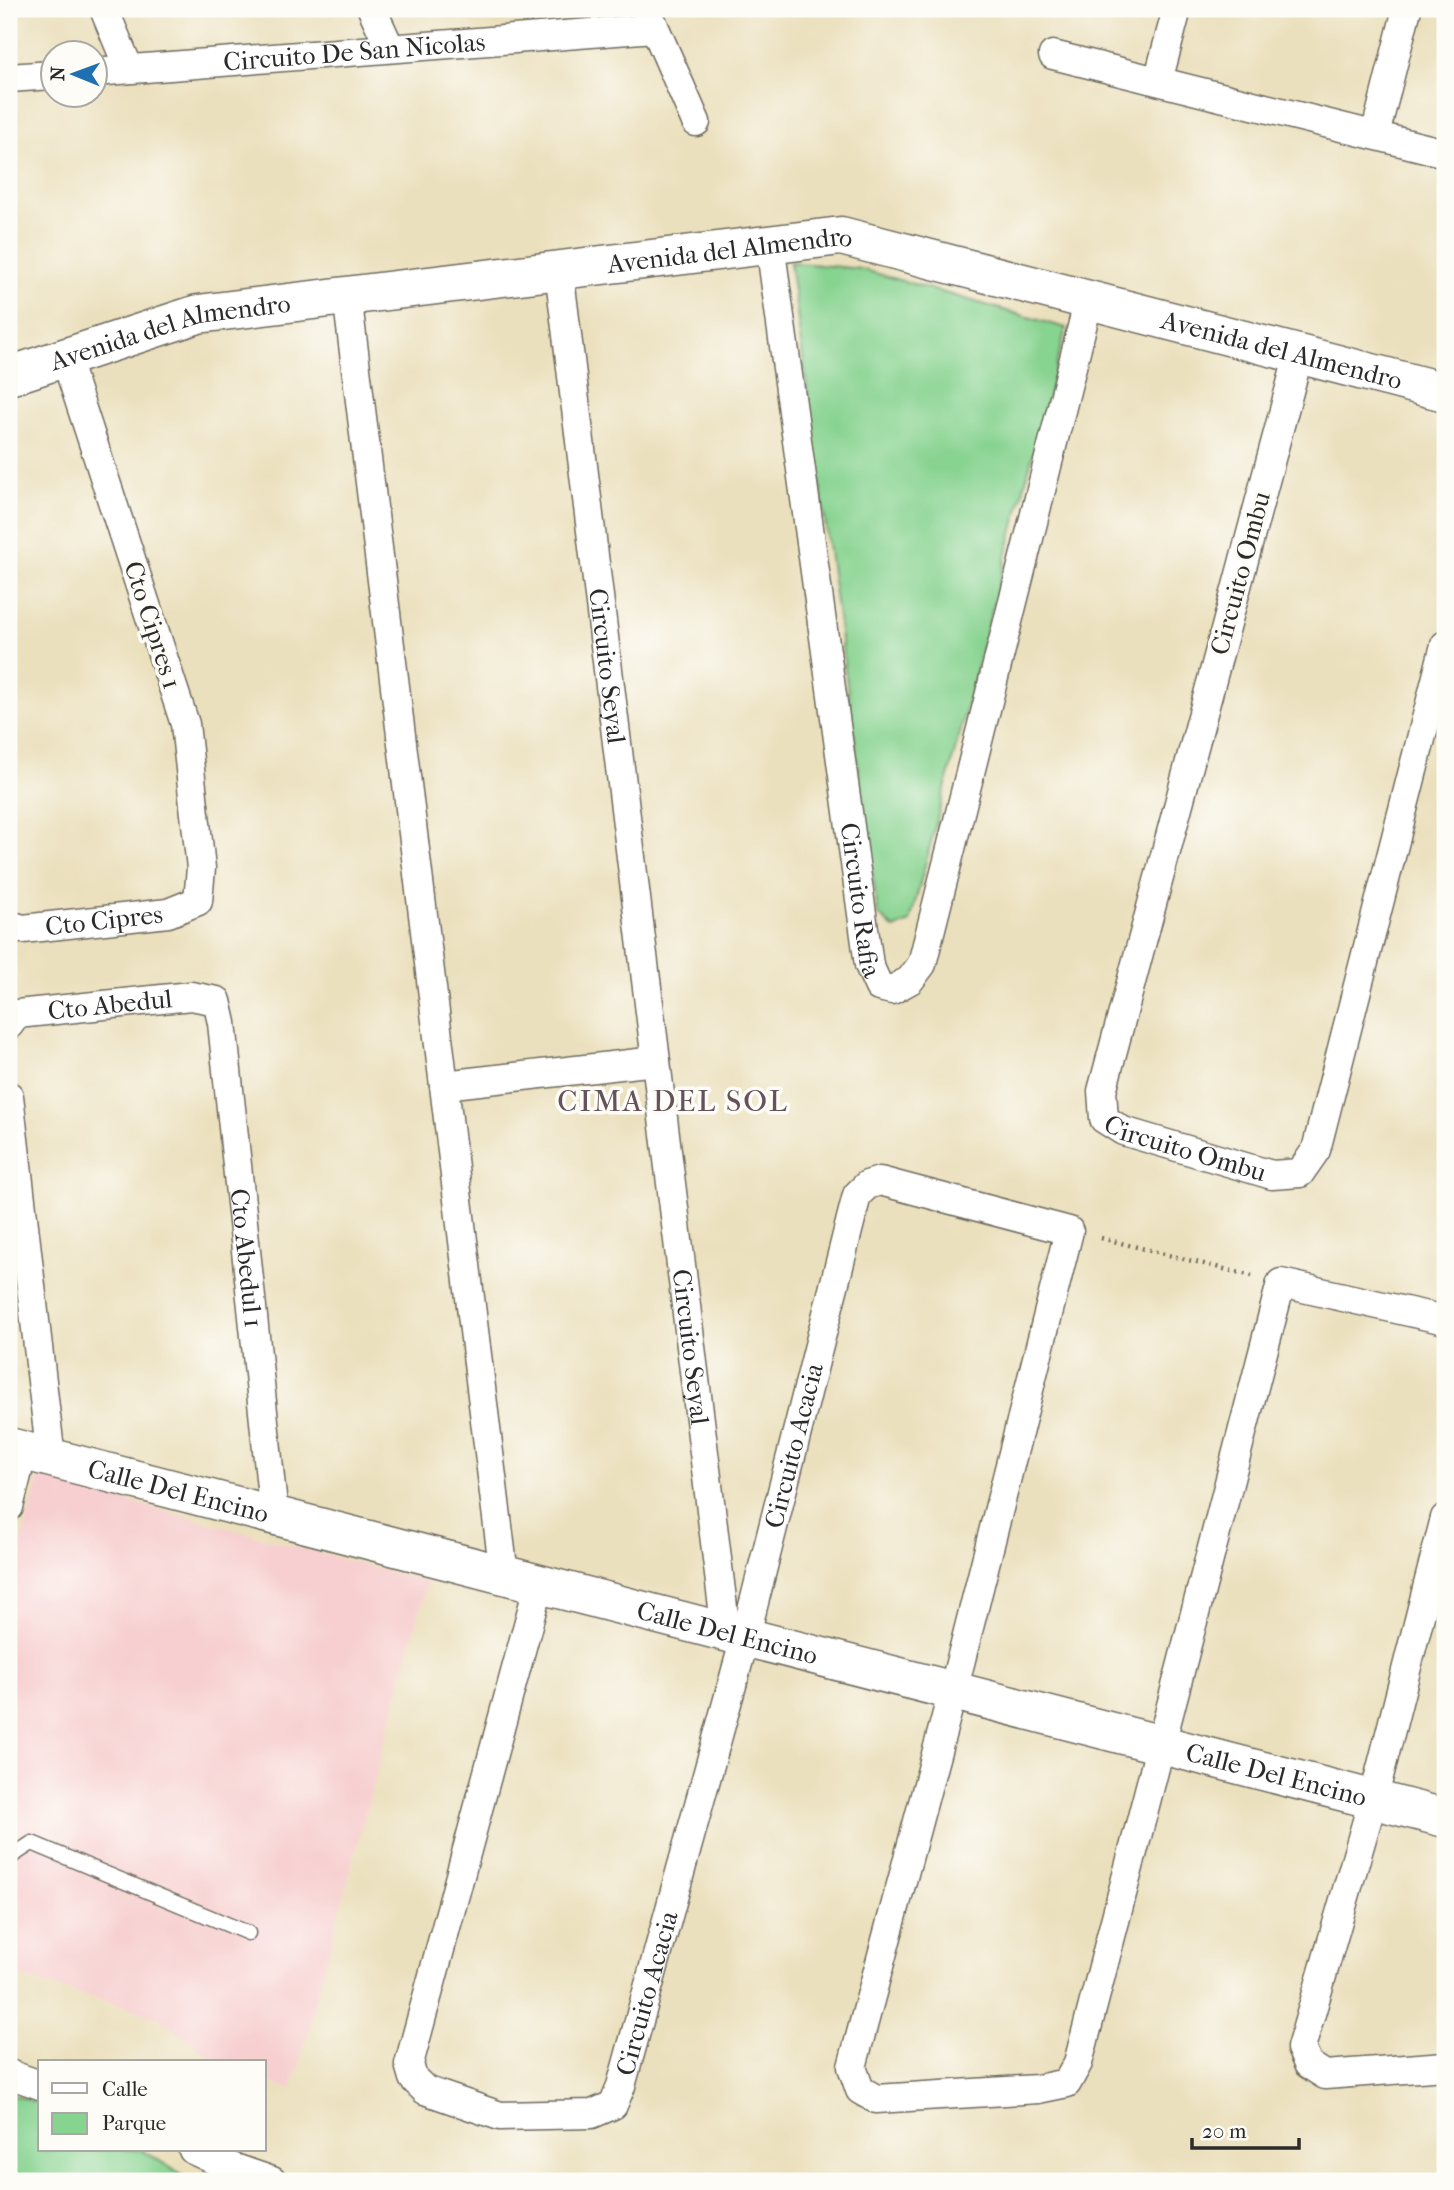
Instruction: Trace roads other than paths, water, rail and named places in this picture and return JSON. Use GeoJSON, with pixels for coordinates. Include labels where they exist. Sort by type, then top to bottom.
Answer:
{"type":"FeatureCollection","features":[{"type":"Feature","properties":{"kind":"street"},"geometry":{"type":"LineString","coordinates":[[104,9],[129,69]]}},
{"type":"Feature","properties":{"kind":"street"},"geometry":{"type":"LineString","coordinates":[[372,9],[390,48]]}},
{"type":"Feature","properties":{"kind":"street"},"geometry":{"type":"LineString","coordinates":[[1158,81],[1177,9]]}},
{"type":"Feature","properties":{"kind":"street"},"geometry":{"type":"LineString","coordinates":[[1375,135],[1407,9]]}},
{"type":"Feature","properties":{"kind":"street"},"geometry":{"type":"LineString","coordinates":[[650,18],[696,122]]}},
{"type":"Feature","properties":{"kind":"street","name":"Circuito De San Nicolas"},"geometry":{"type":"LineString","coordinates":[[108,71],[390,48],[650,18]]}},
{"type":"Feature","properties":{"kind":"street"},"geometry":{"type":"LineString","coordinates":[[1053,55],[1445,153]]}},
{"type":"Feature","properties":{"kind":"street"},"geometry":{"type":"LineString","coordinates":[[9,78],[38,76]]}},
{"type":"Feature","properties":{"kind":"street","name":"Avenida del Almendro"},"geometry":{"type":"LineString","coordinates":[[9,376],[198,314],[841,236],[1445,392]]}},
{"type":"Feature","properties":{"kind":"street","name":"Circuito Rafia"},"geometry":{"type":"LineString","coordinates":[[770,244],[869,965],[879,987],[892,990],[910,980],[922,964],[1089,299]]}},
{"type":"Feature","properties":{"kind":"street","name":"Circuito Seyal"},"geometry":{"type":"LineString","coordinates":[[559,270],[656,1060],[736,1635]]}},
{"type":"Feature","properties":{"kind":"street"},"geometry":{"type":"LineString","coordinates":[[347,295],[444,1085],[522,1580]]}},
{"type":"Feature","properties":{"kind":"street","name":"Circuito Ombu"},"geometry":{"type":"LineString","coordinates":[[1299,354],[1102,1091],[1104,1119],[1124,1131],[1272,1175],[1300,1172],[1316,1150],[1445,645]]}},
{"type":"Feature","properties":{"kind":"street","name":"Cto Cipres 1"},"geometry":{"type":"LineString","coordinates":[[65,357],[186,724],[201,868],[198,901]]}},
{"type":"Feature","properties":{"kind":"street","name":"Cto Cipres"},"geometry":{"type":"LineString","coordinates":[[9,925],[23,929],[168,913],[198,901]]}},
{"type":"Feature","properties":{"kind":"street","name":"Cto Abedul"},"geometry":{"type":"LineString","coordinates":[[9,1025],[17,1014],[191,996],[217,1001]]}},
{"type":"Feature","properties":{"kind":"street","name":"Cto Abedul 1"},"geometry":{"type":"LineString","coordinates":[[217,1001],[222,1023],[274,1516]]}},
{"type":"Feature","properties":{"kind":"street"},"geometry":{"type":"LineString","coordinates":[[444,1085],[656,1060]]}},
{"type":"Feature","properties":{"kind":"street"},"geometry":{"type":"LineString","coordinates":[[9,1096],[28,1452],[9,1507]]}},
{"type":"Feature","properties":{"kind":"street","name":"Circuito Acacia"},"geometry":{"type":"LineString","coordinates":[[522,1580],[409,2064],[413,2078],[425,2090],[500,2116],[592,2114],[613,2105],[621,2086],[736,1635],[857,1195],[867,1185],[880,1181],[1069,1231],[953,1691]]}},
{"type":"Feature","properties":{"kind":"street"},"geometry":{"type":"LineString","coordinates":[[953,1691],[852,2067],[860,2090],[876,2099],[1038,2089],[1067,2082],[1078,2063],[1281,1283],[1445,1320]]}},
{"type":"Feature","properties":{"kind":"street","name":"Calle Del Encino"},"geometry":{"type":"LineString","coordinates":[[28,1452],[1445,1818]]}},
{"type":"Feature","properties":{"kind":"street"},"geometry":{"type":"LineString","coordinates":[[1445,1518],[1373,1800],[1301,2048],[1308,2064],[1325,2075],[1445,2066]]}},
{"type":"Feature","properties":{"kind":"street"},"geometry":{"type":"LineString","coordinates":[[9,2074],[38,2084]]}},
{"type":"Feature","properties":{"kind":"street"},"geometry":{"type":"LineString","coordinates":[[197,2152],[272,2181]]}},
{"type":"Feature","properties":{"kind":"lane"},"geometry":{"type":"LineString","coordinates":[[9,1858],[32,1843],[247,1933]]}},
{"type":"Feature","properties":{"kind":"district","name":"CIMA DEL SOL"},"geometry":{"type":"Point","coordinates":[673,1101]}}]}
